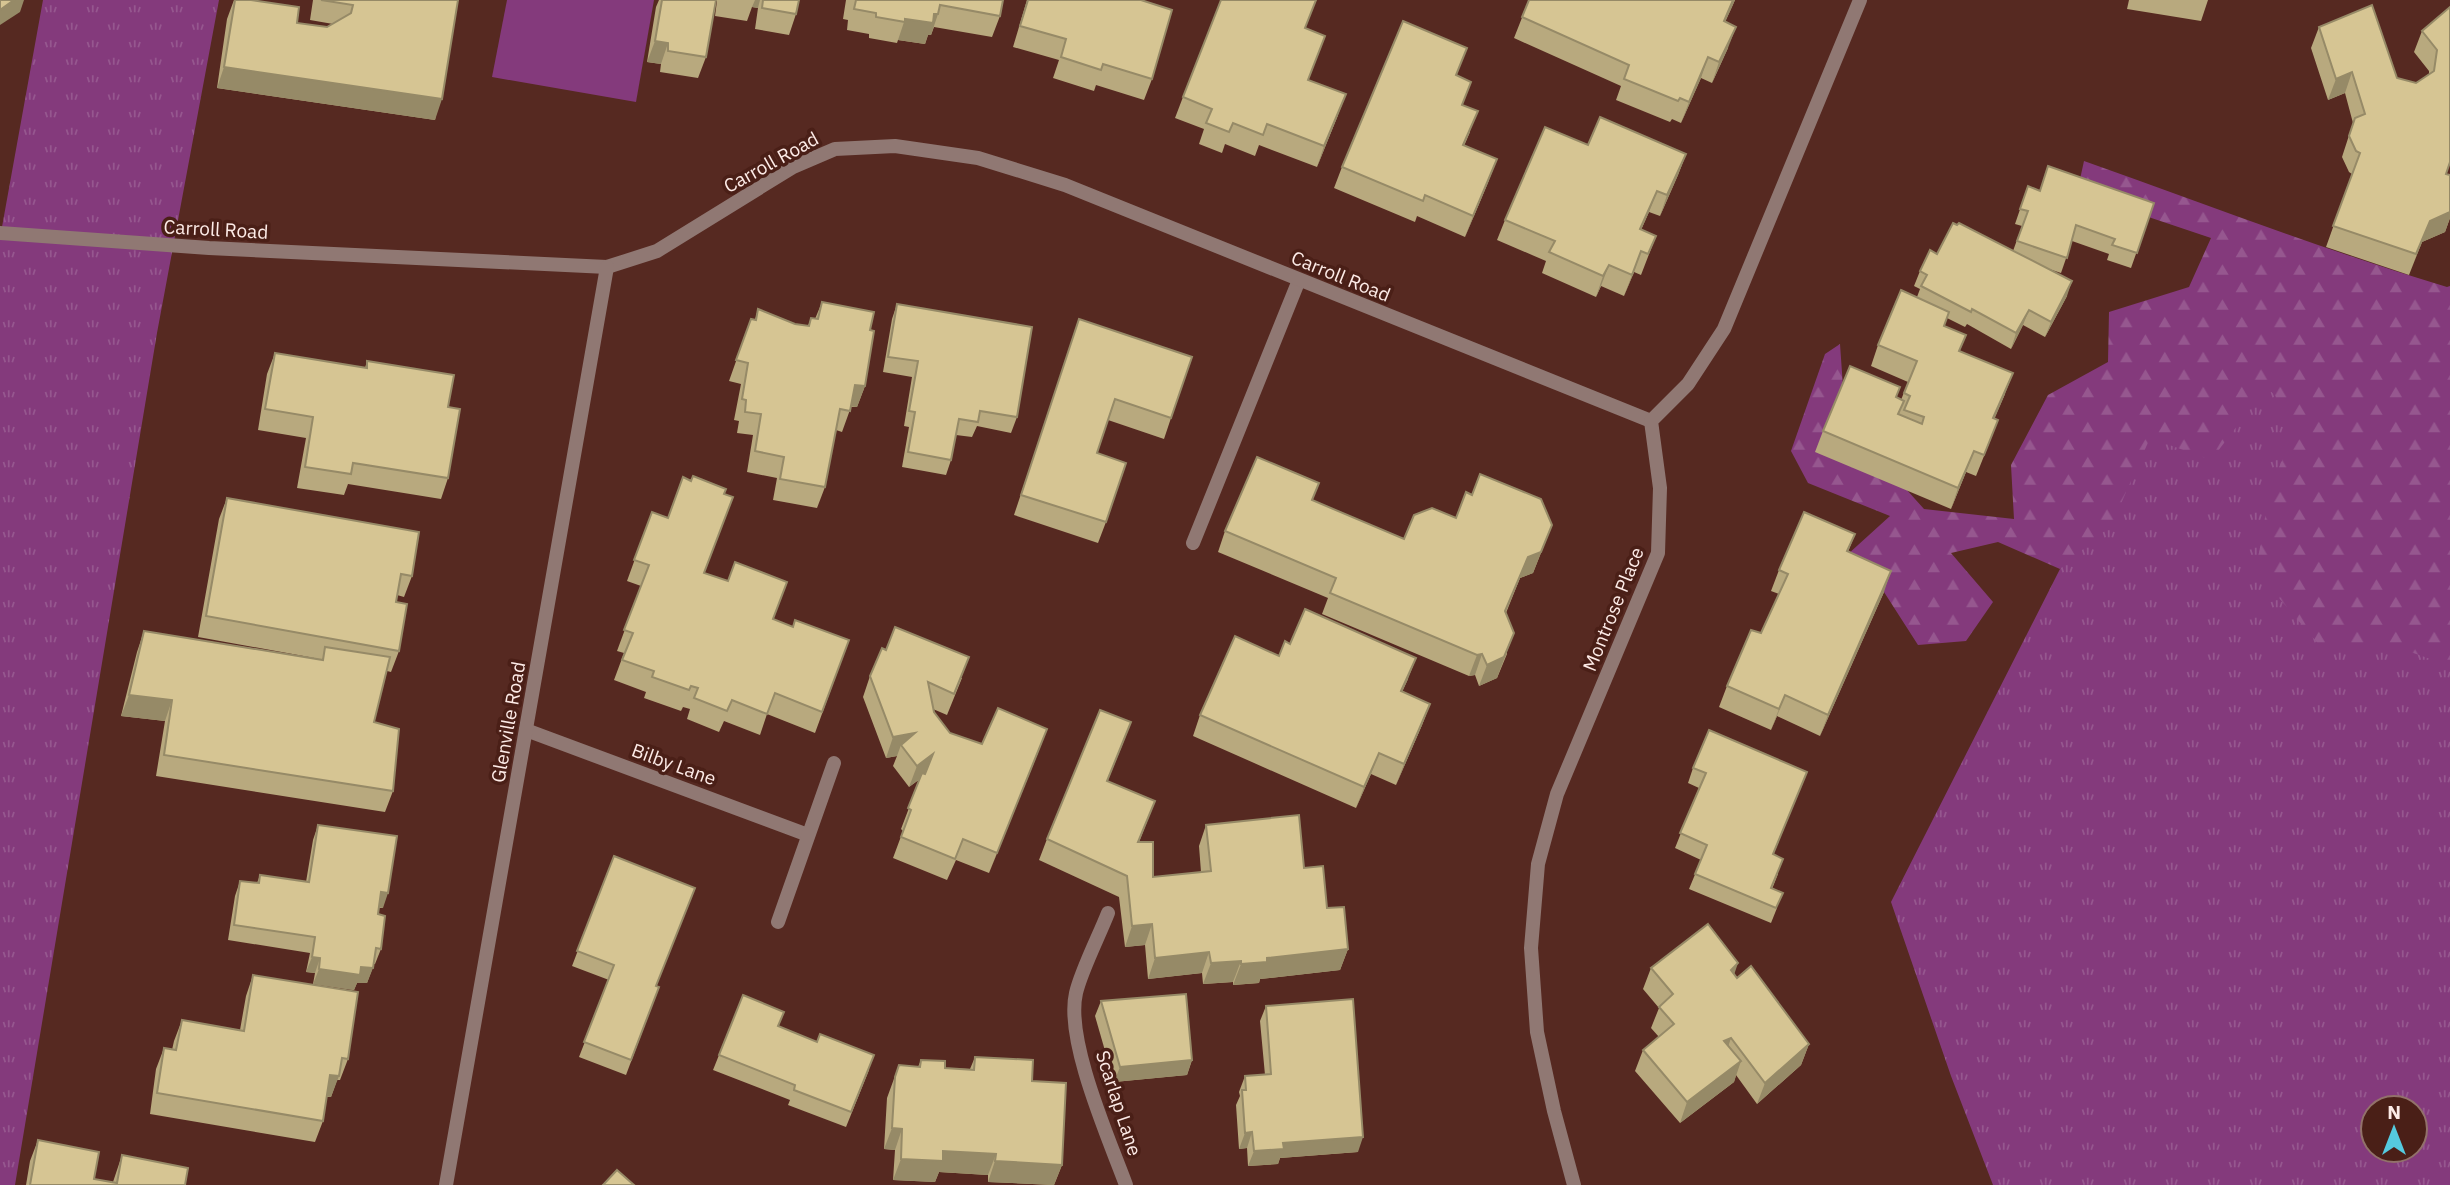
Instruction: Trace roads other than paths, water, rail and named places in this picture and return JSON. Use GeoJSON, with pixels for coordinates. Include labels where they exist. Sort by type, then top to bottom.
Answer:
{"type":"FeatureCollection","features":[{"type":"Feature","properties":{"kind":"street"},"geometry":{"type":"LineString","coordinates":[[1651,421],[1688,384],[1724,329],[1860,0]]}},
{"type":"Feature","properties":{"kind":"street","name":"Carroll Road"},"geometry":{"type":"LineString","coordinates":[[0,233],[209,248],[607,267],[657,251],[793,167],[835,149],[895,146],[978,159],[1065,186],[1651,421]]}},
{"type":"Feature","properties":{"kind":"street","name":"Glenville Road"},"geometry":{"type":"LineString","coordinates":[[446,1185],[607,267]]}},
{"type":"Feature","properties":{"kind":"street"},"geometry":{"type":"LineString","coordinates":[[1193,542],[1299,280]]}},
{"type":"Feature","properties":{"kind":"street","name":"Montrose Place"},"geometry":{"type":"LineString","coordinates":[[1574,1185],[1537,1032],[1531,948],[1538,864],[1557,794],[1658,553],[1660,488],[1651,421]]}},
{"type":"Feature","properties":{"kind":"street","name":"Bilby Lane"},"geometry":{"type":"LineString","coordinates":[[526,730],[808,835]]}},
{"type":"Feature","properties":{"kind":"street"},"geometry":{"type":"LineString","coordinates":[[778,922],[834,764]]}},
{"type":"Feature","properties":{"kind":"street","name":"Scarlap Lane"},"geometry":{"type":"LineString","coordinates":[[1108,913],[1075,994],[1076,1025],[1084,1070],[1126,1185]]}}]}
